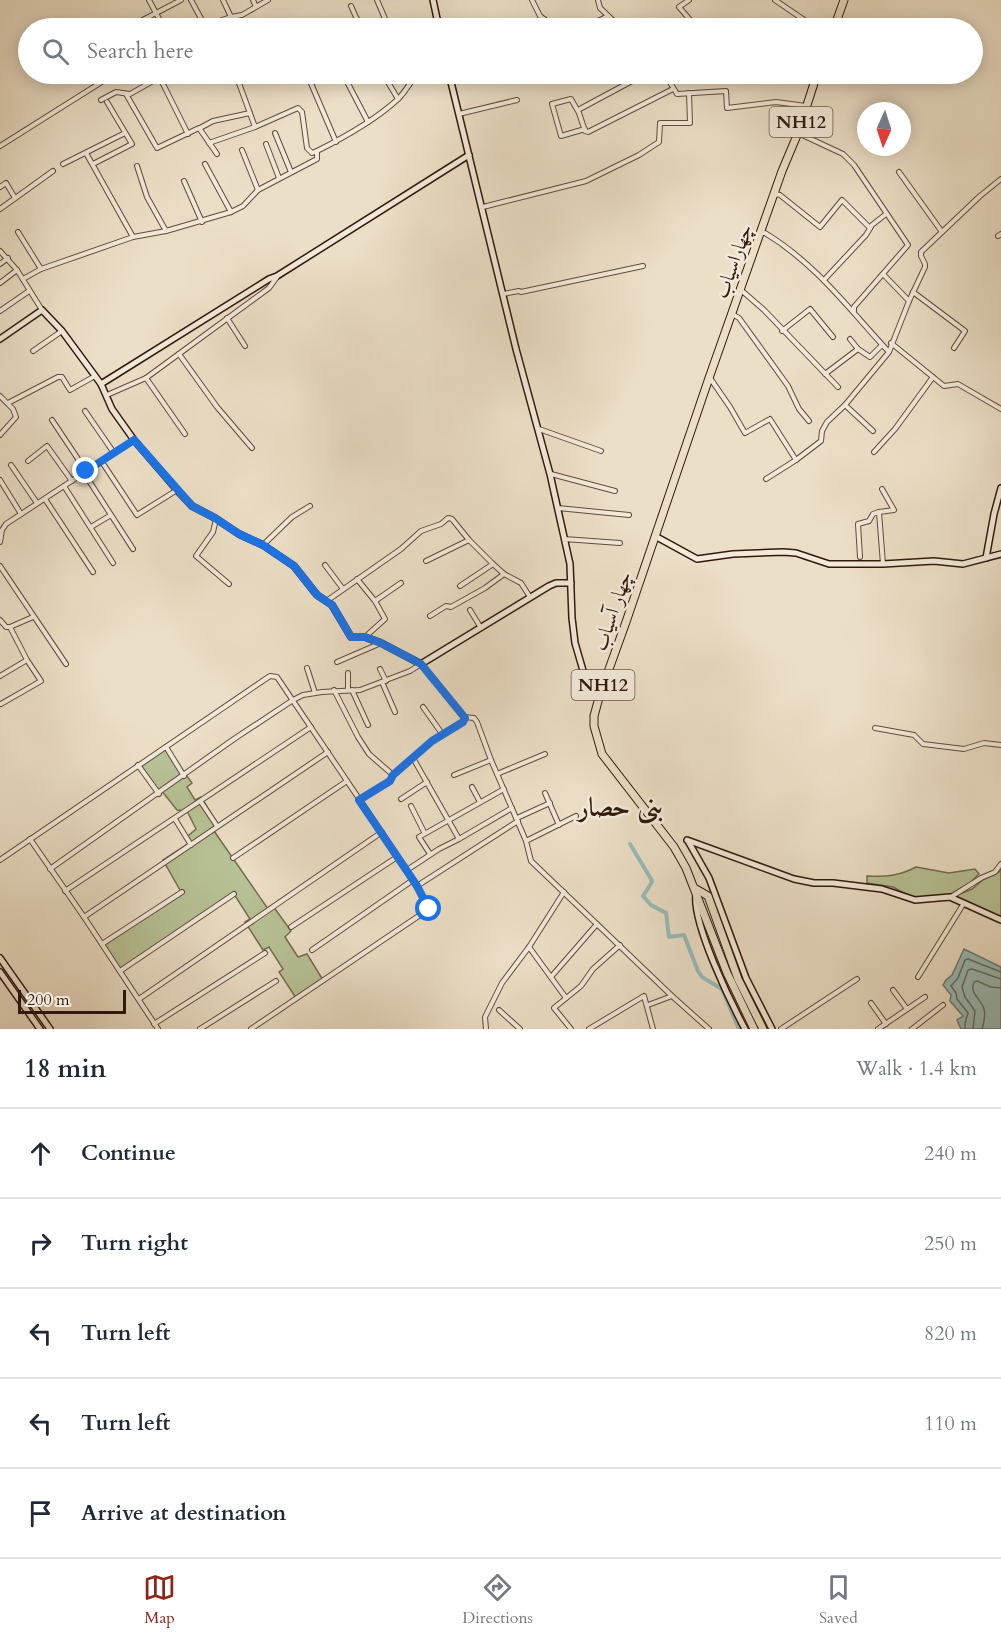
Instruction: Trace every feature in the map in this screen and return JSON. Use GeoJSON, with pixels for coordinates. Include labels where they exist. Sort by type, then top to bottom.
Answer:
{"type":"FeatureCollection","features":[{"type":"Feature","properties":{"kind":"highway"},"geometry":{"type":"LineString","coordinates":[[838,18],[844,0]]}},
{"type":"Feature","properties":{"kind":"highway","name":"چهاراسیاب"},"geometry":{"type":"LineString","coordinates":[[682,460],[740,289],[814,84]]}},
{"type":"Feature","properties":{"kind":"highway","name":"چهار آسیاب"},"geometry":{"type":"LineString","coordinates":[[682,460],[600,694],[594,716],[594,726],[602,754],[674,847],[696,890],[727,973],[754,1029]]}},
{"type":"Feature","properties":{"kind":"highway"},"geometry":{"type":"LineString","coordinates":[[696,890],[712,895],[738,979],[763,1029]]}},
{"type":"Feature","properties":{"kind":"street"},"geometry":{"type":"LineString","coordinates":[[149,0],[159,18]]}},
{"type":"Feature","properties":{"kind":"street"},"geometry":{"type":"LineString","coordinates":[[146,18],[181,0]]}},
{"type":"Feature","properties":{"kind":"street"},"geometry":{"type":"LineString","coordinates":[[191,0],[201,18]]}},
{"type":"Feature","properties":{"kind":"street"},"geometry":{"type":"LineString","coordinates":[[223,0],[231,16]]}},
{"type":"Feature","properties":{"kind":"street"},"geometry":{"type":"LineString","coordinates":[[253,0],[256,7]]}},
{"type":"Feature","properties":{"kind":"street"},"geometry":{"type":"LineString","coordinates":[[226,18],[242,15],[268,0]]}},
{"type":"Feature","properties":{"kind":"street"},"geometry":{"type":"LineString","coordinates":[[377,0],[385,18]]}},
{"type":"Feature","properties":{"kind":"street"},"geometry":{"type":"LineString","coordinates":[[532,0],[543,18]]}},
{"type":"Feature","properties":{"kind":"street"},"geometry":{"type":"LineString","coordinates":[[598,0],[600,8],[608,16],[604,18]]}},
{"type":"Feature","properties":{"kind":"street"},"geometry":{"type":"LineString","coordinates":[[688,18],[679,7],[689,0]]}},
{"type":"Feature","properties":{"kind":"street"},"geometry":{"type":"LineString","coordinates":[[775,0],[801,18]]}},
{"type":"Feature","properties":{"kind":"street"},"geometry":{"type":"LineString","coordinates":[[435,1],[438,18]]}},
{"type":"Feature","properties":{"kind":"street"},"geometry":{"type":"LineString","coordinates":[[351,6],[356,18]]}},
{"type":"Feature","properties":{"kind":"street"},"geometry":{"type":"LineString","coordinates":[[0,146],[98,84]]}},
{"type":"Feature","properties":{"kind":"street"},"geometry":{"type":"LineString","coordinates":[[101,100],[116,92],[130,94],[145,84]]}},
{"type":"Feature","properties":{"kind":"street"},"geometry":{"type":"LineString","coordinates":[[163,84],[188,134]]}},
{"type":"Feature","properties":{"kind":"street"},"geometry":{"type":"LineString","coordinates":[[239,84],[255,126]]}},
{"type":"Feature","properties":{"kind":"street"},"geometry":{"type":"LineString","coordinates":[[311,84],[336,142]]}},
{"type":"Feature","properties":{"kind":"street"},"geometry":{"type":"LineString","coordinates":[[348,84],[368,122]]}},
{"type":"Feature","properties":{"kind":"street"},"geometry":{"type":"LineString","coordinates":[[388,84],[398,99]]}},
{"type":"Feature","properties":{"kind":"street"},"geometry":{"type":"LineString","coordinates":[[209,142],[298,108],[301,109],[307,148],[312,153],[336,142],[368,122],[398,99],[410,84]]}},
{"type":"Feature","properties":{"kind":"street"},"geometry":{"type":"LineString","coordinates":[[452,84],[550,474],[570,564],[572,625],[578,652],[589,684],[600,694]]}},
{"type":"Feature","properties":{"kind":"street"},"geometry":{"type":"LineString","coordinates":[[578,111],[627,84]]}},
{"type":"Feature","properties":{"kind":"street"},"geometry":{"type":"LineString","coordinates":[[671,84],[677,94],[726,91],[727,108],[776,102],[806,106]]}},
{"type":"Feature","properties":{"kind":"street"},"geometry":{"type":"LineString","coordinates":[[585,129],[571,99],[552,104],[561,136],[585,129],[588,132],[674,89]]}},
{"type":"Feature","properties":{"kind":"street"},"geometry":{"type":"LineString","coordinates":[[483,207],[586,181],[639,155],[659,142],[660,123],[690,123],[688,93]]}},
{"type":"Feature","properties":{"kind":"street"},"geometry":{"type":"LineString","coordinates":[[126,94],[157,148],[213,121],[250,113]]}},
{"type":"Feature","properties":{"kind":"street"},"geometry":{"type":"LineString","coordinates":[[459,114],[517,100]]}},
{"type":"Feature","properties":{"kind":"street"},"geometry":{"type":"LineString","coordinates":[[93,164],[132,144],[107,102]]}},
{"type":"Feature","properties":{"kind":"street"},"geometry":{"type":"LineString","coordinates":[[199,128],[217,154]]}},
{"type":"Feature","properties":{"kind":"street"},"geometry":{"type":"LineString","coordinates":[[63,164],[125,133]]}},
{"type":"Feature","properties":{"kind":"street"},"geometry":{"type":"LineString","coordinates":[[275,133],[291,172]]}},
{"type":"Feature","properties":{"kind":"street"},"geometry":{"type":"LineString","coordinates":[[798,133],[843,154],[860,174],[908,245],[854,307],[854,311]]}},
{"type":"Feature","properties":{"kind":"street"},"geometry":{"type":"LineString","coordinates":[[266,144],[279,178]]}},
{"type":"Feature","properties":{"kind":"street"},"geometry":{"type":"LineString","coordinates":[[242,150],[258,190]]}},
{"type":"Feature","properties":{"kind":"street"},"geometry":{"type":"LineString","coordinates":[[23,279],[41,269],[133,237],[202,222],[231,212],[243,206],[258,190],[317,159],[317,151]]}},
{"type":"Feature","properties":{"kind":"street"},"geometry":{"type":"LineString","coordinates":[[87,153],[133,237]]}},
{"type":"Feature","properties":{"kind":"street"},"geometry":{"type":"LineString","coordinates":[[101,384],[469,155]]}},
{"type":"Feature","properties":{"kind":"street"},"geometry":{"type":"LineString","coordinates":[[205,164],[231,212]]}},
{"type":"Feature","properties":{"kind":"street"},"geometry":{"type":"LineString","coordinates":[[137,166],[147,197],[166,231]]}},
{"type":"Feature","properties":{"kind":"street"},"geometry":{"type":"LineString","coordinates":[[0,209],[53,171]]}},
{"type":"Feature","properties":{"kind":"street"},"geometry":{"type":"LineString","coordinates":[[899,172],[942,232]]}},
{"type":"Feature","properties":{"kind":"street"},"geometry":{"type":"LineString","coordinates":[[766,479],[821,441],[822,431],[827,422],[845,405],[889,352],[926,264],[921,252],[1001,179]]}},
{"type":"Feature","properties":{"kind":"street"},"geometry":{"type":"LineString","coordinates":[[184,181],[202,222]]}},
{"type":"Feature","properties":{"kind":"street"},"geometry":{"type":"LineString","coordinates":[[0,187],[6,183],[15,198]]}},
{"type":"Feature","properties":{"kind":"street"},"geometry":{"type":"LineString","coordinates":[[775,194],[780,195],[820,227],[842,200],[870,228]]}},
{"type":"Feature","properties":{"kind":"street"},"geometry":{"type":"LineString","coordinates":[[824,280],[866,236],[870,228],[886,214]]}},
{"type":"Feature","properties":{"kind":"street"},"geometry":{"type":"LineString","coordinates":[[18,232],[41,269]]}},
{"type":"Feature","properties":{"kind":"street"},"geometry":{"type":"LineString","coordinates":[[760,234],[765,233],[786,246],[824,280],[889,352]]}},
{"type":"Feature","properties":{"kind":"street"},"geometry":{"type":"LineString","coordinates":[[0,251],[17,270],[42,310],[62,330],[101,384],[112,409],[134,440],[192,506],[216,518],[239,534],[263,545],[294,566],[317,595],[328,600],[349,635],[365,637],[381,643],[421,664],[465,718]]}},
{"type":"Feature","properties":{"kind":"street"},"geometry":{"type":"LineString","coordinates":[[0,264],[8,258]]}},
{"type":"Feature","properties":{"kind":"street"},"geometry":{"type":"LineString","coordinates":[[503,294],[644,266]]}},
{"type":"Feature","properties":{"kind":"street"},"geometry":{"type":"LineString","coordinates":[[0,283],[17,270]]}},
{"type":"Feature","properties":{"kind":"street"},"geometry":{"type":"LineString","coordinates":[[883,274],[909,301]]}},
{"type":"Feature","properties":{"kind":"street"},"geometry":{"type":"LineString","coordinates":[[107,395],[146,378],[273,285],[277,276]]}},
{"type":"Feature","properties":{"kind":"street"},"geometry":{"type":"LineString","coordinates":[[740,289],[838,387]]}},
{"type":"Feature","properties":{"kind":"street"},"geometry":{"type":"LineString","coordinates":[[0,312],[30,291]]}},
{"type":"Feature","properties":{"kind":"street"},"geometry":{"type":"LineString","coordinates":[[913,292],[965,331],[954,348]]}},
{"type":"Feature","properties":{"kind":"street"},"geometry":{"type":"LineString","coordinates":[[782,331],[810,309],[833,337]]}},
{"type":"Feature","properties":{"kind":"street"},"geometry":{"type":"LineString","coordinates":[[0,339],[42,310]]}},
{"type":"Feature","properties":{"kind":"street"},"geometry":{"type":"LineString","coordinates":[[732,314],[739,318],[788,387],[808,422]]}},
{"type":"Feature","properties":{"kind":"street"},"geometry":{"type":"LineString","coordinates":[[227,318],[245,346]]}},
{"type":"Feature","properties":{"kind":"street"},"geometry":{"type":"LineString","coordinates":[[33,351],[62,330]]}},
{"type":"Feature","properties":{"kind":"street"},"geometry":{"type":"LineString","coordinates":[[850,339],[858,349],[870,357],[882,345]]}},
{"type":"Feature","properties":{"kind":"street"},"geometry":{"type":"LineString","coordinates":[[891,343],[944,386],[958,384],[1001,409]]}},
{"type":"Feature","properties":{"kind":"street"},"geometry":{"type":"LineString","coordinates":[[825,374],[858,349]]}},
{"type":"Feature","properties":{"kind":"street"},"geometry":{"type":"LineString","coordinates":[[179,354],[252,448]]}},
{"type":"Feature","properties":{"kind":"street"},"geometry":{"type":"LineString","coordinates":[[8,403],[58,377],[62,377],[70,390],[95,376]]}},
{"type":"Feature","properties":{"kind":"street"},"geometry":{"type":"LineString","coordinates":[[874,452],[895,429],[933,377]]}},
{"type":"Feature","properties":{"kind":"street"},"geometry":{"type":"LineString","coordinates":[[146,378],[185,434]]}},
{"type":"Feature","properties":{"kind":"street"},"geometry":{"type":"LineString","coordinates":[[709,378],[745,433],[770,419],[796,460]]}},
{"type":"Feature","properties":{"kind":"street"},"geometry":{"type":"LineString","coordinates":[[0,396],[8,403],[16,417],[0,435]]}},
{"type":"Feature","properties":{"kind":"street"},"geometry":{"type":"LineString","coordinates":[[845,405],[873,431]]}},
{"type":"Feature","properties":{"kind":"street"},"geometry":{"type":"LineString","coordinates":[[85,411],[114,453]]}},
{"type":"Feature","properties":{"kind":"street"},"geometry":{"type":"LineString","coordinates":[[52,420],[133,549]]}},
{"type":"Feature","properties":{"kind":"street"},"geometry":{"type":"LineString","coordinates":[[539,429],[601,451]]}},
{"type":"Feature","properties":{"kind":"street"},"geometry":{"type":"LineString","coordinates":[[3,526],[134,440]]}},
{"type":"Feature","properties":{"kind":"street"},"geometry":{"type":"LineString","coordinates":[[28,461],[47,446],[72,481]]}},
{"type":"Feature","properties":{"kind":"street"},"geometry":{"type":"LineString","coordinates":[[102,462],[137,515],[177,490]]}},
{"type":"Feature","properties":{"kind":"street"},"geometry":{"type":"LineString","coordinates":[[11,465],[37,503]]}},
{"type":"Feature","properties":{"kind":"street"},"geometry":{"type":"LineString","coordinates":[[550,474],[615,491]]}},
{"type":"Feature","properties":{"kind":"street"},"geometry":{"type":"LineString","coordinates":[[0,480],[21,514]]}},
{"type":"Feature","properties":{"kind":"street"},"geometry":{"type":"LineString","coordinates":[[64,486],[113,562]]}},
{"type":"Feature","properties":{"kind":"street"},"geometry":{"type":"LineString","coordinates":[[986,558],[1001,488]]}},
{"type":"Feature","properties":{"kind":"street"},"geometry":{"type":"LineString","coordinates":[[860,557],[858,524],[869,522],[873,514],[894,510],[882,489]]}},
{"type":"Feature","properties":{"kind":"street"},"geometry":{"type":"LineString","coordinates":[[45,499],[93,572]]}},
{"type":"Feature","properties":{"kind":"street"},"geometry":{"type":"LineString","coordinates":[[263,545],[292,517],[310,506]]}},
{"type":"Feature","properties":{"kind":"street"},"geometry":{"type":"LineString","coordinates":[[557,508],[629,515]]}},
{"type":"Feature","properties":{"kind":"street"},"geometry":{"type":"LineString","coordinates":[[879,512],[883,564]]}},
{"type":"Feature","properties":{"kind":"street"},"geometry":{"type":"LineString","coordinates":[[91,527],[111,514]]}},
{"type":"Feature","properties":{"kind":"street"},"geometry":{"type":"LineString","coordinates":[[216,518],[213,532],[196,556],[229,584]]}},
{"type":"Feature","properties":{"kind":"street"},"geometry":{"type":"LineString","coordinates":[[328,600],[401,549],[421,531],[441,524],[448,518],[452,519],[469,540],[504,574],[521,583],[530,597]]}},
{"type":"Feature","properties":{"kind":"street"},"geometry":{"type":"LineString","coordinates":[[0,520],[3,526],[0,542]]}},
{"type":"Feature","properties":{"kind":"street"},"geometry":{"type":"LineString","coordinates":[[655,536],[694,559],[783,552],[796,553],[829,564],[934,561],[963,564],[1001,554]]}},
{"type":"Feature","properties":{"kind":"street"},"geometry":{"type":"LineString","coordinates":[[564,538],[620,543]]}},
{"type":"Feature","properties":{"kind":"street"},"geometry":{"type":"LineString","coordinates":[[426,561],[469,540]]}},
{"type":"Feature","properties":{"kind":"street"},"geometry":{"type":"LineString","coordinates":[[460,586],[493,564]]}},
{"type":"Feature","properties":{"kind":"street"},"geometry":{"type":"LineString","coordinates":[[325,565],[343,589]]}},
{"type":"Feature","properties":{"kind":"street"},"geometry":{"type":"LineString","coordinates":[[0,566],[66,664]]}},
{"type":"Feature","properties":{"kind":"street"},"geometry":{"type":"LineString","coordinates":[[430,616],[485,588],[504,574]]}},
{"type":"Feature","properties":{"kind":"street"},"geometry":{"type":"LineString","coordinates":[[357,579],[375,601],[385,619],[365,637]]}},
{"type":"Feature","properties":{"kind":"street"},"geometry":{"type":"LineString","coordinates":[[375,601],[401,583]]}},
{"type":"Feature","properties":{"kind":"street"},"geometry":{"type":"LineString","coordinates":[[50,869],[293,700],[334,690],[360,690],[384,682],[421,664],[556,583],[571,583]]}},
{"type":"Feature","properties":{"kind":"street"},"geometry":{"type":"LineString","coordinates":[[470,610],[481,628]]}},
{"type":"Feature","properties":{"kind":"street"},"geometry":{"type":"LineString","coordinates":[[0,620],[6,627],[10,627],[33,617]]}},
{"type":"Feature","properties":{"kind":"street"},"geometry":{"type":"LineString","coordinates":[[1,704],[41,681],[10,627]]}},
{"type":"Feature","properties":{"kind":"street"},"geometry":{"type":"LineString","coordinates":[[337,662],[381,643]]}},
{"type":"Feature","properties":{"kind":"street"},"geometry":{"type":"LineString","coordinates":[[0,676],[27,660]]}},
{"type":"Feature","properties":{"kind":"street"},"geometry":{"type":"LineString","coordinates":[[307,668],[315,693]]}},
{"type":"Feature","properties":{"kind":"street"},"geometry":{"type":"LineString","coordinates":[[380,669],[395,712]]}},
{"type":"Feature","properties":{"kind":"street"},"geometry":{"type":"LineString","coordinates":[[348,673],[350,690],[368,725]]}},
{"type":"Feature","properties":{"kind":"street"},"geometry":{"type":"LineString","coordinates":[[0,860],[270,676],[277,677],[382,832],[429,907],[251,1029]]}},
{"type":"Feature","properties":{"kind":"street"},"geometry":{"type":"LineString","coordinates":[[334,690],[369,754],[393,775]]}},
{"type":"Feature","properties":{"kind":"street"},"geometry":{"type":"LineString","coordinates":[[423,707],[443,735]]}},
{"type":"Feature","properties":{"kind":"street"},"geometry":{"type":"LineString","coordinates":[[359,800],[390,781],[393,775],[432,741],[463,722],[465,718]]}},
{"type":"Feature","properties":{"kind":"street"},"geometry":{"type":"LineString","coordinates":[[465,718],[474,718],[477,722],[518,820],[531,861],[672,996],[710,1029]]}},
{"type":"Feature","properties":{"kind":"street"},"geometry":{"type":"LineString","coordinates":[[65,891],[311,728]]}},
{"type":"Feature","properties":{"kind":"street"},"geometry":{"type":"LineString","coordinates":[[875,728],[914,735],[923,744],[964,749],[984,743],[1001,745]]}},
{"type":"Feature","properties":{"kind":"street"},"geometry":{"type":"LineString","coordinates":[[165,747],[184,776]]}},
{"type":"Feature","properties":{"kind":"street"},"geometry":{"type":"LineString","coordinates":[[84,917],[328,752]]}},
{"type":"Feature","properties":{"kind":"street"},"geometry":{"type":"LineString","coordinates":[[497,774],[545,754]]}},
{"type":"Feature","properties":{"kind":"street"},"geometry":{"type":"LineString","coordinates":[[412,758],[459,839]]}},
{"type":"Feature","properties":{"kind":"street"},"geometry":{"type":"LineString","coordinates":[[454,775],[491,760]]}},
{"type":"Feature","properties":{"kind":"street"},"geometry":{"type":"LineString","coordinates":[[138,765],[159,794]]}},
{"type":"Feature","properties":{"kind":"street"},"geometry":{"type":"LineString","coordinates":[[232,858],[347,781]]}},
{"type":"Feature","properties":{"kind":"street"},"geometry":{"type":"LineString","coordinates":[[401,799],[427,782]]}},
{"type":"Feature","properties":{"kind":"street"},"geometry":{"type":"LineString","coordinates":[[472,787],[480,802]]}},
{"type":"Feature","properties":{"kind":"street"},"geometry":{"type":"LineString","coordinates":[[430,854],[419,837],[424,832],[504,789]]}},
{"type":"Feature","properties":{"kind":"street"},"geometry":{"type":"LineString","coordinates":[[545,793],[559,825]]}},
{"type":"Feature","properties":{"kind":"street"},"geometry":{"type":"LineString","coordinates":[[201,802],[217,826]]}},
{"type":"Feature","properties":{"kind":"street"},"geometry":{"type":"LineString","coordinates":[[417,886],[518,820],[550,803]]}},
{"type":"Feature","properties":{"kind":"street"},"geometry":{"type":"LineString","coordinates":[[411,806],[424,832]]}},
{"type":"Feature","properties":{"kind":"street"},"geometry":{"type":"LineString","coordinates":[[407,870],[430,854],[512,808]]}},
{"type":"Feature","properties":{"kind":"street"},"geometry":{"type":"LineString","coordinates":[[526,841],[576,816]]}},
{"type":"Feature","properties":{"kind":"street"},"geometry":{"type":"LineString","coordinates":[[175,819],[191,845]]}},
{"type":"Feature","properties":{"kind":"street"},"geometry":{"type":"LineString","coordinates":[[139,999],[382,832]]}},
{"type":"Feature","properties":{"kind":"street"},"geometry":{"type":"LineString","coordinates":[[30,839],[158,1029]]}},
{"type":"Feature","properties":{"kind":"street"},"geometry":{"type":"LineString","coordinates":[[772,1029],[746,978],[712,895],[709,878],[687,840],[794,879],[882,889],[915,900],[950,897],[995,872],[1001,864]]}},
{"type":"Feature","properties":{"kind":"street"},"geometry":{"type":"LineString","coordinates":[[291,927],[397,857]]}},
{"type":"Feature","properties":{"kind":"street"},"geometry":{"type":"LineString","coordinates":[[312,950],[413,880]]}},
{"type":"Feature","properties":{"kind":"street"},"geometry":{"type":"LineString","coordinates":[[696,890],[694,905],[733,1008],[745,1029]]}},
{"type":"Feature","properties":{"kind":"street"},"geometry":{"type":"LineString","coordinates":[[102,944],[182,892]]}},
{"type":"Feature","properties":{"kind":"street"},"geometry":{"type":"LineString","coordinates":[[486,1029],[485,1017],[502,983],[529,947],[564,892]]}},
{"type":"Feature","properties":{"kind":"street"},"geometry":{"type":"LineString","coordinates":[[120,972],[234,894]]}},
{"type":"Feature","properties":{"kind":"street"},"geometry":{"type":"LineString","coordinates":[[950,897],[1001,920]]}},
{"type":"Feature","properties":{"kind":"street"},"geometry":{"type":"LineString","coordinates":[[918,977],[964,903]]}},
{"type":"Feature","properties":{"kind":"street"},"geometry":{"type":"LineString","coordinates":[[551,977],[597,924]]}},
{"type":"Feature","properties":{"kind":"street"},"geometry":{"type":"LineString","coordinates":[[570,1028],[554,1008],[581,986],[593,969],[620,945]]}},
{"type":"Feature","properties":{"kind":"street"},"geometry":{"type":"LineString","coordinates":[[529,947],[566,999]]}},
{"type":"Feature","properties":{"kind":"street"},"geometry":{"type":"LineString","coordinates":[[154,1024],[265,952]]}},
{"type":"Feature","properties":{"kind":"street"},"geometry":{"type":"LineString","coordinates":[[0,958],[48,1028]]}},
{"type":"Feature","properties":{"kind":"street"},"geometry":{"type":"LineString","coordinates":[[0,972],[40,1029]]}},
{"type":"Feature","properties":{"kind":"street"},"geometry":{"type":"LineString","coordinates":[[781,1029],[857,979]]}},
{"type":"Feature","properties":{"kind":"street"},"geometry":{"type":"LineString","coordinates":[[200,1029],[276,981]]}},
{"type":"Feature","properties":{"kind":"street"},"geometry":{"type":"LineString","coordinates":[[893,990],[907,1009]]}},
{"type":"Feature","properties":{"kind":"street"},"geometry":{"type":"LineString","coordinates":[[589,1029],[644,996],[653,1029]]}},
{"type":"Feature","properties":{"kind":"street"},"geometry":{"type":"LineString","coordinates":[[648,1005],[672,996]]}},
{"type":"Feature","properties":{"kind":"street"},"geometry":{"type":"LineString","coordinates":[[878,1029],[925,997]]}},
{"type":"Feature","properties":{"kind":"street"},"geometry":{"type":"LineString","coordinates":[[871,1003],[885,1024]]}},
{"type":"Feature","properties":{"kind":"street"},"geometry":{"type":"LineString","coordinates":[[912,1029],[943,1005]]}},
{"type":"Feature","properties":{"kind":"street"},"geometry":{"type":"LineString","coordinates":[[499,1010],[520,1029]]}},
{"type":"Feature","properties":{"kind":"green space"},"geometry":{"type":"Polygon","coordinates":[[[166,747],[192,783],[187,787],[195,800],[201,797],[217,823],[212,828],[268,909],[273,906],[291,931],[285,937],[298,957],[307,954],[323,980],[296,998],[279,972],[283,969],[269,947],[263,950],[245,922],[250,919],[234,894],[120,971],[102,944],[181,892],[163,860],[191,842],[188,836],[196,829],[187,811],[177,810],[161,790],[156,793],[138,765],[166,747]]]}},
{"type":"Feature","properties":{"kind":"green space"},"geometry":{"type":"Polygon","coordinates":[[[916,867],[949,873],[975,869],[979,874],[970,883],[947,896],[911,897],[893,887],[867,883],[867,876],[892,875],[916,867]]]}},
{"type":"Feature","properties":{"kind":"green space"},"geometry":{"type":"Polygon","coordinates":[[[1001,869],[1001,918],[955,896],[972,889],[1001,869]]]}},
{"type":"Feature","properties":{"kind":"water"},"geometry":{"type":"Polygon","coordinates":[[[964,949],[1001,967],[1001,1029],[961,1029],[957,1020],[963,1016],[950,1001],[951,995],[943,985],[952,975],[964,949]]]}},
{"type":"Feature","properties":{"kind":"waterway"},"geometry":{"type":"LineString","coordinates":[[630,844],[652,882],[643,896],[651,905],[666,913],[669,937],[684,935],[698,971],[702,977],[722,989],[739,1029]]}},
{"type":"Feature","properties":{"kind":"district","name":"بنی حصار"},"geometry":{"type":"Point","coordinates":[621,807]}},
{"type":"Feature","properties":{"kind":"route"},"geometry":{"type":"LineString","coordinates":[[86,471],[134,440],[192,506],[239,534],[263,545],[294,566],[317,595],[328,600],[351,637],[365,637],[381,643],[421,664],[465,718],[463,722],[432,741],[393,775],[390,781],[359,800],[417,886],[429,909]]}}]}
